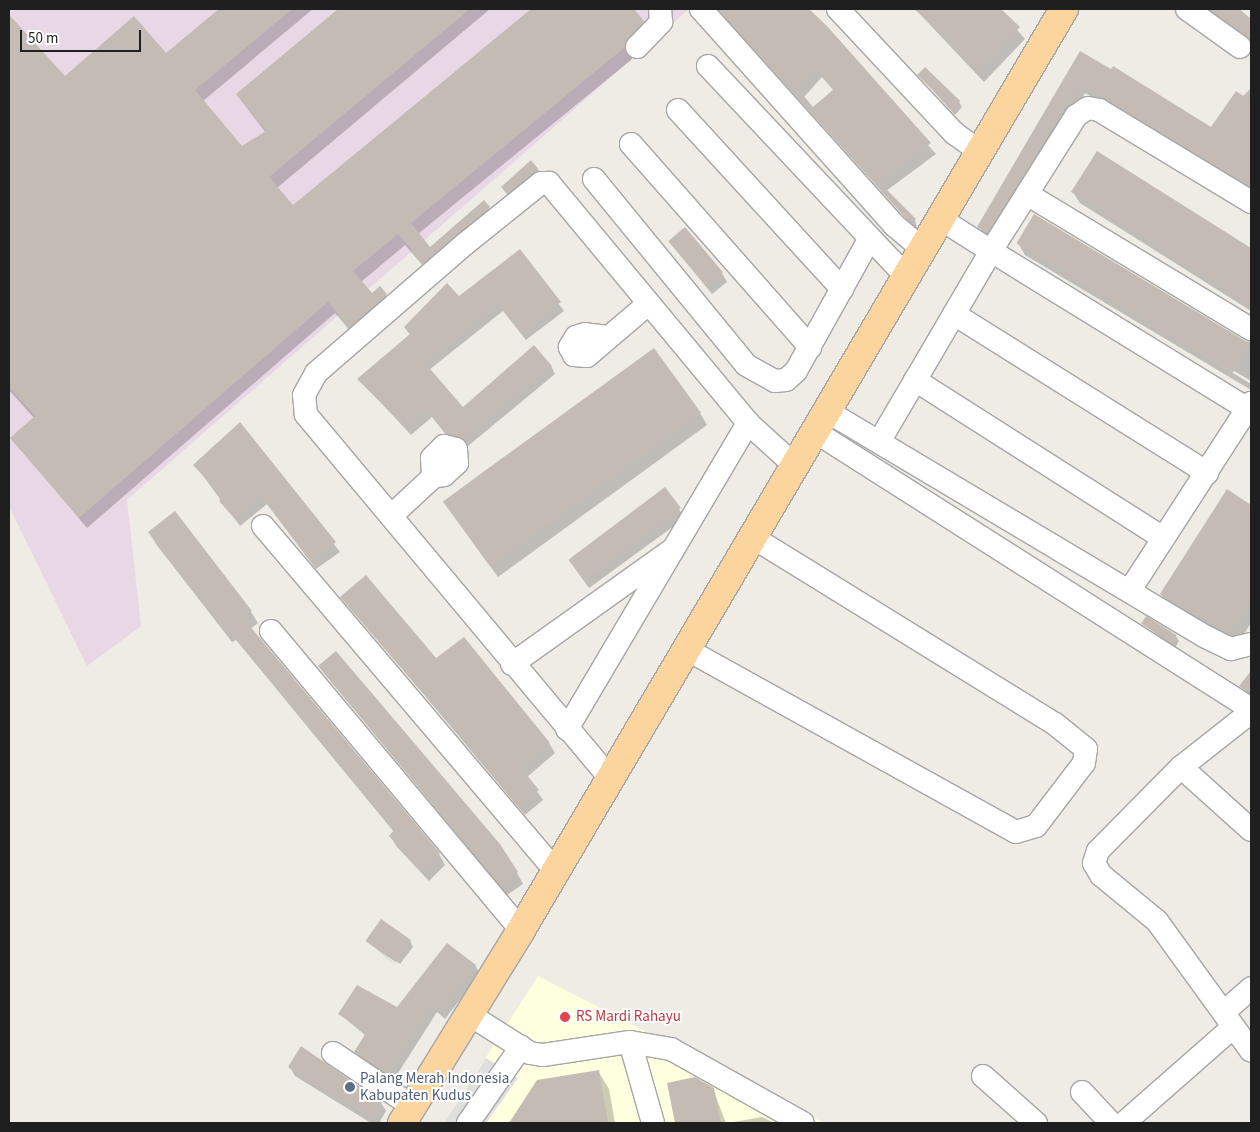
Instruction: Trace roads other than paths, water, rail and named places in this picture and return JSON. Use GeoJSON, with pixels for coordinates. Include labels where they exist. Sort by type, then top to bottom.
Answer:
{"type":"FeatureCollection","features":[{"type":"Feature","properties":{"kind":"main road"},"geometry":{"type":"LineString","coordinates":[[407,1115],[521,930],[793,464],[1064,9]]}},
{"type":"Feature","properties":{"kind":"street"},"geometry":{"type":"LineString","coordinates":[[638,47],[661,22],[660,9]]}},
{"type":"Feature","properties":{"kind":"street"},"geometry":{"type":"LineString","coordinates":[[701,9],[894,225],[921,248]]}},
{"type":"Feature","properties":{"kind":"street"},"geometry":{"type":"LineString","coordinates":[[838,9],[954,133],[979,151]]}},
{"type":"Feature","properties":{"kind":"street"},"geometry":{"type":"LineString","coordinates":[[1187,9],[1240,47]]}},
{"type":"Feature","properties":{"kind":"street"},"geometry":{"type":"LineString","coordinates":[[708,66],[869,240],[906,274]]}},
{"type":"Feature","properties":{"kind":"street"},"geometry":{"type":"LineString","coordinates":[[880,442],[991,251],[1076,116],[1088,108],[1099,110],[1251,202]]}},
{"type":"Feature","properties":{"kind":"street"},"geometry":{"type":"LineString","coordinates":[[678,110],[842,290]]}},
{"type":"Feature","properties":{"kind":"street"},"geometry":{"type":"LineString","coordinates":[[631,144],[810,346]]}},
{"type":"Feature","properties":{"kind":"street"},"geometry":{"type":"LineString","coordinates":[[594,179],[746,365],[776,381],[786,380],[810,346],[869,240]]}},
{"type":"Feature","properties":{"kind":"street"},"geometry":{"type":"LineString","coordinates":[[610,777],[512,664],[306,414],[304,395],[316,373],[465,244],[541,183],[549,183],[748,423],[793,464]]}},
{"type":"Feature","properties":{"kind":"street"},"geometry":{"type":"LineString","coordinates":[[1027,194],[1251,328]]}},
{"type":"Feature","properties":{"kind":"street"},"geometry":{"type":"LineString","coordinates":[[939,218],[1250,407],[1207,473],[1161,537],[1130,590]]}},
{"type":"Feature","properties":{"kind":"street"},"geometry":{"type":"LineString","coordinates":[[608,337],[648,304]]}},
{"type":"Feature","properties":{"kind":"street"},"geometry":{"type":"LineString","coordinates":[[954,314],[1207,473]]}},
{"type":"Feature","properties":{"kind":"street"},"geometry":{"type":"LineString","coordinates":[[915,380],[1161,537]]}},
{"type":"Feature","properties":{"kind":"street"},"geometry":{"type":"LineString","coordinates":[[819,421],[880,442],[1223,646],[1240,649],[1251,644]]}},
{"type":"Feature","properties":{"kind":"street"},"geometry":{"type":"LineString","coordinates":[[819,421],[1251,710],[1181,767],[1098,851],[1094,863],[1102,875],[1157,921],[1251,1051]]}},
{"type":"Feature","properties":{"kind":"street"},"geometry":{"type":"LineString","coordinates":[[567,729],[748,423]]}},
{"type":"Feature","properties":{"kind":"street"},"geometry":{"type":"LineString","coordinates":[[391,516],[433,477]]}},
{"type":"Feature","properties":{"kind":"street"},"geometry":{"type":"LineString","coordinates":[[263,526],[555,870]]}},
{"type":"Feature","properties":{"kind":"street"},"geometry":{"type":"LineString","coordinates":[[686,649],[1016,832],[1036,826],[1084,762],[1086,748],[1055,724],[751,536]]}},
{"type":"Feature","properties":{"kind":"street"},"geometry":{"type":"LineString","coordinates":[[512,664],[620,583],[675,548]]}},
{"type":"Feature","properties":{"kind":"street"},"geometry":{"type":"LineString","coordinates":[[620,583],[635,615]]}},
{"type":"Feature","properties":{"kind":"street"},"geometry":{"type":"LineString","coordinates":[[271,631],[521,930]]}},
{"type":"Feature","properties":{"kind":"street"},"geometry":{"type":"LineString","coordinates":[[1181,767],[1251,830]]}},
{"type":"Feature","properties":{"kind":"street"},"geometry":{"type":"LineString","coordinates":[[1124,1123],[1228,1020],[1251,988]]}},
{"type":"Feature","properties":{"kind":"street"},"geometry":{"type":"LineString","coordinates":[[470,1014],[522,1047],[543,1055],[630,1042],[671,1049],[803,1123]]}},
{"type":"Feature","properties":{"kind":"street"},"geometry":{"type":"LineString","coordinates":[[630,1042],[653,1123]]}},
{"type":"Feature","properties":{"kind":"street"},"geometry":{"type":"LineString","coordinates":[[468,1123],[522,1047]]}},
{"type":"Feature","properties":{"kind":"street"},"geometry":{"type":"LineString","coordinates":[[333,1053],[407,1115]]}},
{"type":"Feature","properties":{"kind":"street"},"geometry":{"type":"LineString","coordinates":[[983,1076],[1036,1123]]}},
{"type":"Feature","properties":{"kind":"street"},"geometry":{"type":"LineString","coordinates":[[1082,1092],[1111,1123]]}},
{"type":"Feature","properties":{"kind":"place","name":"RS Mardi Rahayu"},"geometry":{"type":"Point","coordinates":[565,1017]}},
{"type":"Feature","properties":{"kind":"place","name":"Palang Merah Indonesia Kabupaten Kudus"},"geometry":{"type":"Point","coordinates":[350,1087]}}]}
